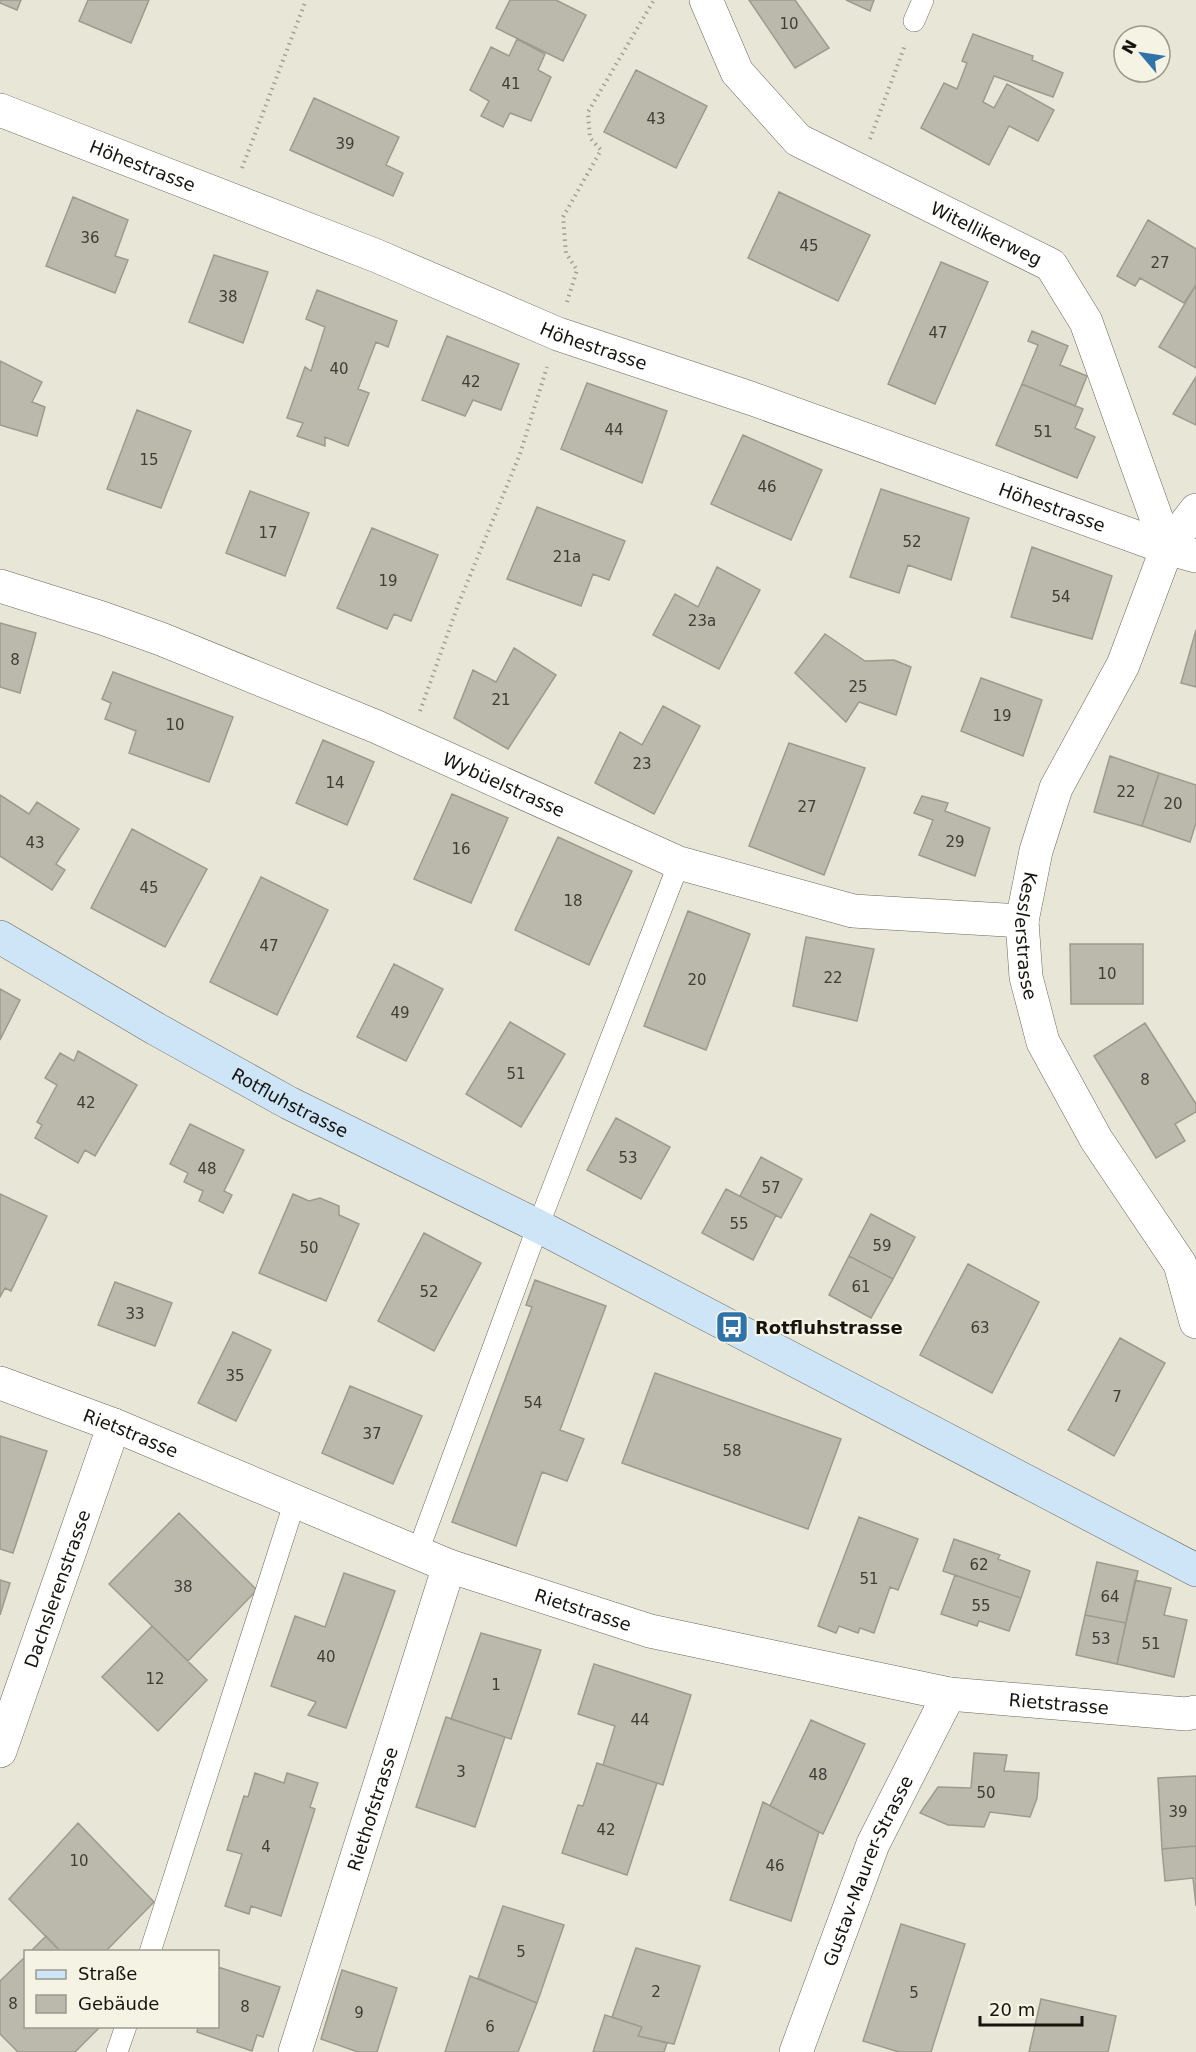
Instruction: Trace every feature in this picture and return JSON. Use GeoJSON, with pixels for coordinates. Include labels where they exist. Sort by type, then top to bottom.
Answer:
{"type":"FeatureCollection","features":[{"type":"Feature","properties":{"kind":"main road","name":"Rotfluhstrasse"},"geometry":{"type":"LineString","coordinates":[[0,937],[156,1029],[289,1103],[538,1226],[1193,1561]]}},
{"type":"Feature","properties":{"kind":"street","name":"Witellikerweg"},"geometry":{"type":"LineString","coordinates":[[706,0],[737,72],[798,140],[1051,265],[1086,322],[1182,552]]}},
{"type":"Feature","properties":{"kind":"street","name":"Höhestrasse"},"geometry":{"type":"LineString","coordinates":[[0,110],[377,256],[558,334],[750,398],[1182,552]]}},
{"type":"Feature","properties":{"kind":"street","name":"Kesslerstrasse"},"geometry":{"type":"LineString","coordinates":[[1196,510],[1182,552],[1056,788],[1036,851],[1022,921],[1026,976],[1043,1042],[1096,1139],[1180,1264],[1196,1322]]}},
{"type":"Feature","properties":{"kind":"street","name":"Wybüelstrasse"},"geometry":{"type":"LineString","coordinates":[[0,586],[161,639],[408,741],[679,863],[853,911],[1022,921]]}},
{"type":"Feature","properties":{"kind":"street","name":"Rietstrasse"},"geometry":{"type":"LineString","coordinates":[[0,1383],[114,1425],[448,1566],[650,1631],[949,1694],[1186,1714],[1196,1712]]}},
{"type":"Feature","properties":{"kind":"street","name":"Dachslerenstrasse"},"geometry":{"type":"LineString","coordinates":[[0,1751],[114,1425]]}},
{"type":"Feature","properties":{"kind":"street","name":"Riethofstrasse"},"geometry":{"type":"LineString","coordinates":[[296,2052],[448,1566]]}},
{"type":"Feature","properties":{"kind":"street","name":"Gustav-Maurer-Strasse"},"geometry":{"type":"LineString","coordinates":[[796,2052],[873,1844],[949,1694]]}},
{"type":"Feature","properties":{"kind":"lane"},"geometry":{"type":"LineString","coordinates":[[914,21],[923,0]]}},
{"type":"Feature","properties":{"kind":"lane"},"geometry":{"type":"LineString","coordinates":[[417,1554],[538,1226],[679,863]]}},
{"type":"Feature","properties":{"kind":"lane"},"geometry":{"type":"LineString","coordinates":[[151,1950],[295,1501]]}},
{"type":"Feature","properties":{"kind":"lane"},"geometry":{"type":"LineString","coordinates":[[117,2052],[125,2028]]}},
{"type":"Feature","properties":{"kind":"path"},"geometry":{"type":"LineString","coordinates":[[230,199],[306,0]]}},
{"type":"Feature","properties":{"kind":"path"},"geometry":{"type":"LineString","coordinates":[[408,741],[458,604],[520,454],[577,270],[566,253],[563,217],[601,150],[591,138],[588,112],[654,0]]}},
{"type":"Feature","properties":{"kind":"path"},"geometry":{"type":"LineString","coordinates":[[859,170],[914,21]]}},
{"type":"Feature","properties":{"kind":"building"},"geometry":{"type":"Polygon","coordinates":[[[0,0],[21,0],[17,10],[0,3],[0,0]]]}},
{"type":"Feature","properties":{"kind":"building"},"geometry":{"type":"Polygon","coordinates":[[[88,0],[149,0],[131,43],[79,21],[88,0]]]}},
{"type":"Feature","properties":{"kind":"building"},"geometry":{"type":"Polygon","coordinates":[[[510,0],[556,0],[586,15],[563,61],[496,28],[510,0]]]}},
{"type":"Feature","properties":{"kind":"building"},"geometry":{"type":"Polygon","coordinates":[[[749,0],[795,0],[829,48],[795,68],[749,0]]]}},
{"type":"Feature","properties":{"kind":"building"},"geometry":{"type":"Polygon","coordinates":[[[846,0],[874,0],[870,11],[846,0]]]}},
{"type":"Feature","properties":{"kind":"building"},"geometry":{"type":"Polygon","coordinates":[[[973,34],[1033,56],[1032,60],[1063,73],[1053,97],[994,76],[983,102],[994,108],[1007,84],[1054,110],[1038,141],[1009,126],[989,165],[921,128],[944,83],[957,89],[967,63],[962,61],[973,34]]]}},
{"type":"Feature","properties":{"kind":"building"},"geometry":{"type":"Polygon","coordinates":[[[517,39],[545,54],[538,70],[551,77],[531,121],[510,113],[503,127],[481,116],[489,101],[470,90],[491,47],[509,56],[517,39]]]}},
{"type":"Feature","properties":{"kind":"building"},"geometry":{"type":"Polygon","coordinates":[[[636,70],[707,106],[676,168],[604,132],[636,70]]]}},
{"type":"Feature","properties":{"kind":"building"},"geometry":{"type":"Polygon","coordinates":[[[314,98],[399,137],[386,165],[403,173],[393,196],[290,150],[314,98]]]}},
{"type":"Feature","properties":{"kind":"building"},"geometry":{"type":"Polygon","coordinates":[[[779,192],[870,235],[838,301],[748,258],[779,192]]]}},
{"type":"Feature","properties":{"kind":"building"},"geometry":{"type":"Polygon","coordinates":[[[73,197],[128,220],[115,256],[128,260],[115,293],[46,266],[73,197]]]}},
{"type":"Feature","properties":{"kind":"building"},"geometry":{"type":"Polygon","coordinates":[[[1148,220],[1196,249],[1196,285],[1184,303],[1140,278],[1135,286],[1117,276],[1148,220]]]}},
{"type":"Feature","properties":{"kind":"building"},"geometry":{"type":"Polygon","coordinates":[[[214,255],[268,272],[243,343],[189,322],[214,255]]]}},
{"type":"Feature","properties":{"kind":"building"},"geometry":{"type":"Polygon","coordinates":[[[941,262],[988,282],[935,404],[888,384],[941,262]]]}},
{"type":"Feature","properties":{"kind":"building"},"geometry":{"type":"Polygon","coordinates":[[[1196,285],[1196,368],[1159,347],[1196,285]]]}},
{"type":"Feature","properties":{"kind":"building"},"geometry":{"type":"Polygon","coordinates":[[[317,290],[397,321],[388,347],[376,342],[358,389],[369,393],[348,446],[325,437],[325,446],[297,436],[303,423],[287,418],[305,367],[311,371],[325,327],[306,319],[317,290]]]}},
{"type":"Feature","properties":{"kind":"building"},"geometry":{"type":"Polygon","coordinates":[[[1032,331],[1068,346],[1060,365],[1087,376],[1075,406],[1022,384],[1038,345],[1028,341],[1032,331]]]}},
{"type":"Feature","properties":{"kind":"building"},"geometry":{"type":"Polygon","coordinates":[[[447,336],[519,364],[501,410],[473,400],[465,416],[422,400],[447,336]]]}},
{"type":"Feature","properties":{"kind":"building"},"geometry":{"type":"Polygon","coordinates":[[[0,361],[42,382],[32,402],[45,407],[37,436],[0,425],[0,361]]]}},
{"type":"Feature","properties":{"kind":"building"},"geometry":{"type":"Polygon","coordinates":[[[1196,377],[1196,425],[1173,414],[1196,377]]]}},
{"type":"Feature","properties":{"kind":"building"},"geometry":{"type":"Polygon","coordinates":[[[587,383],[667,411],[642,483],[561,449],[587,383]]]}},
{"type":"Feature","properties":{"kind":"building"},"geometry":{"type":"Polygon","coordinates":[[[1022,384],[1083,409],[1075,428],[1095,437],[1077,478],[996,445],[1022,384]]]}},
{"type":"Feature","properties":{"kind":"building"},"geometry":{"type":"Polygon","coordinates":[[[137,410],[191,431],[161,508],[107,489],[137,410]]]}},
{"type":"Feature","properties":{"kind":"building"},"geometry":{"type":"Polygon","coordinates":[[[743,435],[822,470],[791,540],[711,504],[743,435]]]}},
{"type":"Feature","properties":{"kind":"building"},"geometry":{"type":"Polygon","coordinates":[[[881,489],[969,518],[951,580],[908,565],[899,593],[850,577],[881,489]]]}},
{"type":"Feature","properties":{"kind":"building"},"geometry":{"type":"Polygon","coordinates":[[[250,491],[309,513],[285,576],[226,553],[250,491]]]}},
{"type":"Feature","properties":{"kind":"building"},"geometry":{"type":"Polygon","coordinates":[[[537,507],[625,541],[609,580],[593,574],[581,606],[507,579],[537,507]]]}},
{"type":"Feature","properties":{"kind":"building"},"geometry":{"type":"Polygon","coordinates":[[[372,528],[438,555],[411,621],[394,614],[387,629],[337,608],[372,528]]]}},
{"type":"Feature","properties":{"kind":"building"},"geometry":{"type":"Polygon","coordinates":[[[1032,547],[1112,576],[1092,639],[1011,617],[1032,547]]]}},
{"type":"Feature","properties":{"kind":"building"},"geometry":{"type":"Polygon","coordinates":[[[717,567],[760,590],[719,669],[653,635],[675,594],[698,607],[717,567]]]}},
{"type":"Feature","properties":{"kind":"building"},"geometry":{"type":"Polygon","coordinates":[[[0,623],[36,633],[20,693],[0,687],[0,623]]]}},
{"type":"Feature","properties":{"kind":"building"},"geometry":{"type":"Polygon","coordinates":[[[1196,630],[1196,687],[1181,683],[1196,630]]]}},
{"type":"Feature","properties":{"kind":"building"},"geometry":{"type":"Polygon","coordinates":[[[825,634],[865,661],[894,660],[911,667],[896,715],[859,702],[846,722],[795,673],[825,634]]]}},
{"type":"Feature","properties":{"kind":"building"},"geometry":{"type":"Polygon","coordinates":[[[514,648],[556,675],[508,749],[454,718],[473,670],[496,682],[514,648]]]}},
{"type":"Feature","properties":{"kind":"building"},"geometry":{"type":"Polygon","coordinates":[[[113,672],[233,717],[209,782],[129,753],[136,731],[105,719],[111,703],[102,699],[113,672]]]}},
{"type":"Feature","properties":{"kind":"building"},"geometry":{"type":"Polygon","coordinates":[[[981,678],[1042,700],[1023,756],[961,731],[981,678]]]}},
{"type":"Feature","properties":{"kind":"building"},"geometry":{"type":"Polygon","coordinates":[[[663,706],[700,726],[654,814],[595,783],[620,732],[642,745],[663,706]]]}},
{"type":"Feature","properties":{"kind":"building"},"geometry":{"type":"Polygon","coordinates":[[[323,740],[374,762],[347,825],[296,803],[323,740]]]}},
{"type":"Feature","properties":{"kind":"building"},"geometry":{"type":"Polygon","coordinates":[[[789,743],[865,768],[824,875],[749,846],[789,743]]]}},
{"type":"Feature","properties":{"kind":"building"},"geometry":{"type":"Polygon","coordinates":[[[1110,756],[1159,773],[1142,826],[1094,812],[1110,756]]]}},
{"type":"Feature","properties":{"kind":"building"},"geometry":{"type":"Polygon","coordinates":[[[1159,773],[1196,785],[1196,823],[1190,842],[1142,826],[1159,773]]]}},
{"type":"Feature","properties":{"kind":"building"},"geometry":{"type":"Polygon","coordinates":[[[452,794],[508,818],[471,903],[414,879],[452,794]]]}},
{"type":"Feature","properties":{"kind":"building"},"geometry":{"type":"Polygon","coordinates":[[[0,795],[29,814],[37,802],[79,829],[56,864],[65,870],[52,890],[0,856],[0,795]]]}},
{"type":"Feature","properties":{"kind":"building"},"geometry":{"type":"Polygon","coordinates":[[[922,796],[948,803],[945,811],[990,828],[975,876],[919,855],[933,820],[914,813],[922,796]]]}},
{"type":"Feature","properties":{"kind":"building"},"geometry":{"type":"Polygon","coordinates":[[[132,829],[207,869],[165,947],[91,908],[132,829]]]}},
{"type":"Feature","properties":{"kind":"building"},"geometry":{"type":"Polygon","coordinates":[[[558,837],[632,871],[589,965],[515,930],[558,837]]]}},
{"type":"Feature","properties":{"kind":"building"},"geometry":{"type":"Polygon","coordinates":[[[261,877],[328,910],[277,1015],[210,982],[261,877]]]}},
{"type":"Feature","properties":{"kind":"building"},"geometry":{"type":"Polygon","coordinates":[[[688,911],[750,934],[706,1050],[644,1026],[688,911]]]}},
{"type":"Feature","properties":{"kind":"building"},"geometry":{"type":"Polygon","coordinates":[[[806,937],[874,949],[857,1021],[793,1006],[806,937]]]}},
{"type":"Feature","properties":{"kind":"building"},"geometry":{"type":"Polygon","coordinates":[[[1070,944],[1143,944],[1143,1004],[1071,1004],[1070,944]]]}},
{"type":"Feature","properties":{"kind":"building"},"geometry":{"type":"Polygon","coordinates":[[[394,964],[443,989],[406,1061],[357,1037],[394,964]]]}},
{"type":"Feature","properties":{"kind":"building"},"geometry":{"type":"Polygon","coordinates":[[[0,989],[20,1000],[0,1040],[0,989]]]}},
{"type":"Feature","properties":{"kind":"building"},"geometry":{"type":"Polygon","coordinates":[[[510,1022],[565,1054],[521,1127],[466,1094],[510,1022]]]}},
{"type":"Feature","properties":{"kind":"building"},"geometry":{"type":"Polygon","coordinates":[[[1145,1023],[1196,1104],[1196,1112],[1175,1124],[1185,1141],[1156,1158],[1094,1056],[1145,1023]]]}},
{"type":"Feature","properties":{"kind":"building"},"geometry":{"type":"Polygon","coordinates":[[[78,1051],[137,1085],[95,1156],[85,1150],[78,1163],[35,1138],[42,1125],[37,1122],[57,1085],[45,1078],[60,1053],[74,1061],[78,1051]]]}},
{"type":"Feature","properties":{"kind":"building"},"geometry":{"type":"Polygon","coordinates":[[[616,1118],[670,1147],[641,1199],[587,1170],[616,1118]]]}},
{"type":"Feature","properties":{"kind":"building"},"geometry":{"type":"Polygon","coordinates":[[[190,1124],[244,1150],[224,1191],[232,1195],[223,1213],[199,1201],[203,1191],[184,1182],[188,1173],[170,1164],[190,1124]]]}},
{"type":"Feature","properties":{"kind":"building"},"geometry":{"type":"Polygon","coordinates":[[[761,1157],[802,1179],[781,1218],[740,1196],[761,1157]]]}},
{"type":"Feature","properties":{"kind":"building"},"geometry":{"type":"Polygon","coordinates":[[[726,1189],[776,1215],[753,1260],[702,1233],[726,1189]]]}},
{"type":"Feature","properties":{"kind":"building"},"geometry":{"type":"Polygon","coordinates":[[[0,1194],[47,1216],[11,1291],[5,1288],[0,1297],[0,1194]]]}},
{"type":"Feature","properties":{"kind":"building"},"geometry":{"type":"Polygon","coordinates":[[[293,1194],[309,1201],[320,1198],[339,1206],[339,1215],[359,1224],[326,1301],[259,1273],[293,1194]]]}},
{"type":"Feature","properties":{"kind":"building"},"geometry":{"type":"Polygon","coordinates":[[[871,1214],[915,1237],[893,1279],[849,1256],[871,1214]]]}},
{"type":"Feature","properties":{"kind":"building"},"geometry":{"type":"Polygon","coordinates":[[[424,1233],[481,1263],[434,1351],[378,1321],[424,1233]]]}},
{"type":"Feature","properties":{"kind":"building"},"geometry":{"type":"Polygon","coordinates":[[[849,1256],[893,1279],[871,1318],[829,1295],[849,1256]]]}},
{"type":"Feature","properties":{"kind":"building"},"geometry":{"type":"Polygon","coordinates":[[[968,1264],[1039,1302],[992,1393],[920,1355],[968,1264]]]}},
{"type":"Feature","properties":{"kind":"building"},"geometry":{"type":"Polygon","coordinates":[[[535,1280],[606,1306],[560,1430],[584,1439],[567,1481],[542,1472],[516,1546],[452,1522],[532,1307],[526,1305],[535,1280]]]}},
{"type":"Feature","properties":{"kind":"building"},"geometry":{"type":"Polygon","coordinates":[[[115,1282],[172,1303],[155,1346],[98,1325],[115,1282]]]}},
{"type":"Feature","properties":{"kind":"building"},"geometry":{"type":"Polygon","coordinates":[[[233,1332],[271,1350],[236,1421],[198,1403],[233,1332]]]}},
{"type":"Feature","properties":{"kind":"building"},"geometry":{"type":"Polygon","coordinates":[[[1120,1338],[1165,1363],[1114,1456],[1068,1430],[1120,1338]]]}},
{"type":"Feature","properties":{"kind":"building"},"geometry":{"type":"Polygon","coordinates":[[[655,1373],[841,1439],[808,1529],[622,1463],[655,1373]]]}},
{"type":"Feature","properties":{"kind":"building"},"geometry":{"type":"Polygon","coordinates":[[[350,1386],[422,1416],[393,1484],[322,1453],[350,1386]]]}},
{"type":"Feature","properties":{"kind":"building"},"geometry":{"type":"Polygon","coordinates":[[[0,1436],[47,1451],[13,1553],[0,1549],[0,1436]]]}},
{"type":"Feature","properties":{"kind":"building"},"geometry":{"type":"Polygon","coordinates":[[[179,1513],[257,1590],[188,1661],[109,1584],[179,1513]]]}},
{"type":"Feature","properties":{"kind":"building"},"geometry":{"type":"Polygon","coordinates":[[[859,1517],[918,1539],[898,1590],[890,1587],[874,1633],[860,1628],[858,1633],[839,1626],[836,1633],[818,1626],[859,1517]]]}},
{"type":"Feature","properties":{"kind":"building"},"geometry":{"type":"Polygon","coordinates":[[[954,1539],[1000,1555],[998,1559],[1030,1571],[1021,1598],[943,1571],[954,1539]]]}},
{"type":"Feature","properties":{"kind":"building"},"geometry":{"type":"Polygon","coordinates":[[[1097,1562],[1138,1571],[1126,1623],[1085,1615],[1097,1562]]]}},
{"type":"Feature","properties":{"kind":"building"},"geometry":{"type":"Polygon","coordinates":[[[344,1573],[395,1591],[346,1728],[308,1715],[316,1702],[271,1686],[295,1616],[325,1627],[344,1573]]]}},
{"type":"Feature","properties":{"kind":"building"},"geometry":{"type":"Polygon","coordinates":[[[955,1575],[1021,1598],[1009,1631],[979,1621],[977,1626],[941,1614],[955,1575]]]}},
{"type":"Feature","properties":{"kind":"building"},"geometry":{"type":"Polygon","coordinates":[[[0,1580],[10,1583],[0,1615],[0,1580]]]}},
{"type":"Feature","properties":{"kind":"building"},"geometry":{"type":"Polygon","coordinates":[[[1135,1580],[1171,1588],[1164,1615],[1187,1620],[1174,1677],[1117,1664],[1135,1580]]]}},
{"type":"Feature","properties":{"kind":"building"},"geometry":{"type":"Polygon","coordinates":[[[1085,1615],[1126,1623],[1117,1664],[1076,1655],[1085,1615]]]}},
{"type":"Feature","properties":{"kind":"building"},"geometry":{"type":"Polygon","coordinates":[[[152,1626],[207,1680],[158,1731],[102,1677],[152,1626]]]}},
{"type":"Feature","properties":{"kind":"building"},"geometry":{"type":"Polygon","coordinates":[[[481,1633],[541,1650],[511,1739],[451,1719],[481,1633]]]}},
{"type":"Feature","properties":{"kind":"building"},"geometry":{"type":"Polygon","coordinates":[[[594,1664],[691,1695],[663,1785],[603,1765],[615,1726],[578,1714],[594,1664]]]}},
{"type":"Feature","properties":{"kind":"building"},"geometry":{"type":"Polygon","coordinates":[[[446,1717],[505,1737],[475,1827],[416,1807],[446,1717]]]}},
{"type":"Feature","properties":{"kind":"building"},"geometry":{"type":"Polygon","coordinates":[[[811,1720],[865,1744],[823,1834],[770,1806],[811,1720]]]}},
{"type":"Feature","properties":{"kind":"building"},"geometry":{"type":"Polygon","coordinates":[[[974,1753],[1007,1755],[1004,1771],[1039,1773],[1037,1798],[1030,1817],[990,1812],[984,1827],[948,1825],[920,1813],[938,1787],[971,1788],[974,1753]]]}},
{"type":"Feature","properties":{"kind":"building"},"geometry":{"type":"Polygon","coordinates":[[[597,1763],[657,1783],[627,1875],[562,1853],[578,1805],[583,1806],[597,1763]]]}},
{"type":"Feature","properties":{"kind":"building"},"geometry":{"type":"Polygon","coordinates":[[[255,1773],[284,1783],[287,1773],[318,1783],[310,1807],[315,1809],[281,1916],[251,1906],[249,1914],[225,1906],[242,1854],[227,1850],[244,1796],[248,1797],[255,1773]]]}},
{"type":"Feature","properties":{"kind":"building"},"geometry":{"type":"Polygon","coordinates":[[[1196,1776],[1196,1846],[1162,1849],[1158,1778],[1196,1776]]]}},
{"type":"Feature","properties":{"kind":"building"},"geometry":{"type":"Polygon","coordinates":[[[763,1802],[819,1832],[791,1921],[730,1900],[763,1802]]]}},
{"type":"Feature","properties":{"kind":"building"},"geometry":{"type":"Polygon","coordinates":[[[78,1823],[154,1902],[107,1950],[59,1950],[9,1899],[78,1823]]]}},
{"type":"Feature","properties":{"kind":"building"},"geometry":{"type":"Polygon","coordinates":[[[1196,1846],[1196,1906],[1193,1878],[1165,1881],[1162,1849],[1196,1846]]]}},
{"type":"Feature","properties":{"kind":"building"},"geometry":{"type":"Polygon","coordinates":[[[503,1906],[564,1925],[537,2003],[478,1978],[503,1906]]]}},
{"type":"Feature","properties":{"kind":"building"},"geometry":{"type":"Polygon","coordinates":[[[901,1924],[965,1944],[931,2052],[899,2052],[863,2041],[901,1924]]]}},
{"type":"Feature","properties":{"kind":"building"},"geometry":{"type":"Polygon","coordinates":[[[46,1936],[59,1950],[32,1950],[46,1936]]]}},
{"type":"Feature","properties":{"kind":"building"},"geometry":{"type":"Polygon","coordinates":[[[636,1948],[700,1966],[674,2044],[638,2036],[642,2027],[612,2017],[636,1948]]]}},
{"type":"Feature","properties":{"kind":"building"},"geometry":{"type":"Polygon","coordinates":[[[24,1958],[24,2028],[99,2028],[75,2052],[18,2052],[0,2034],[0,1981],[24,1958]]]}},
{"type":"Feature","properties":{"kind":"building"},"geometry":{"type":"Polygon","coordinates":[[[219,1967],[280,1987],[263,2037],[257,2035],[252,2051],[197,2032],[198,2028],[219,2028],[219,1967]]]}},
{"type":"Feature","properties":{"kind":"building"},"geometry":{"type":"Polygon","coordinates":[[[342,1970],[397,1988],[377,2052],[358,2052],[321,2039],[342,1970]]]}},
{"type":"Feature","properties":{"kind":"building"},"geometry":{"type":"Polygon","coordinates":[[[470,1976],[537,2003],[518,2052],[445,2052],[470,1976]]]}},
{"type":"Feature","properties":{"kind":"building"},"geometry":{"type":"Polygon","coordinates":[[[1041,1999],[1116,2016],[1108,2052],[1029,2052],[1041,1999]]]}},
{"type":"Feature","properties":{"kind":"building"},"geometry":{"type":"Polygon","coordinates":[[[605,2015],[642,2027],[638,2036],[667,2043],[664,2052],[593,2052],[605,2015]]]}},
{"type":"Feature","properties":{"kind":"place","name":"Rotfluhstrasse"},"geometry":{"type":"Point","coordinates":[732,1327]}}]}
